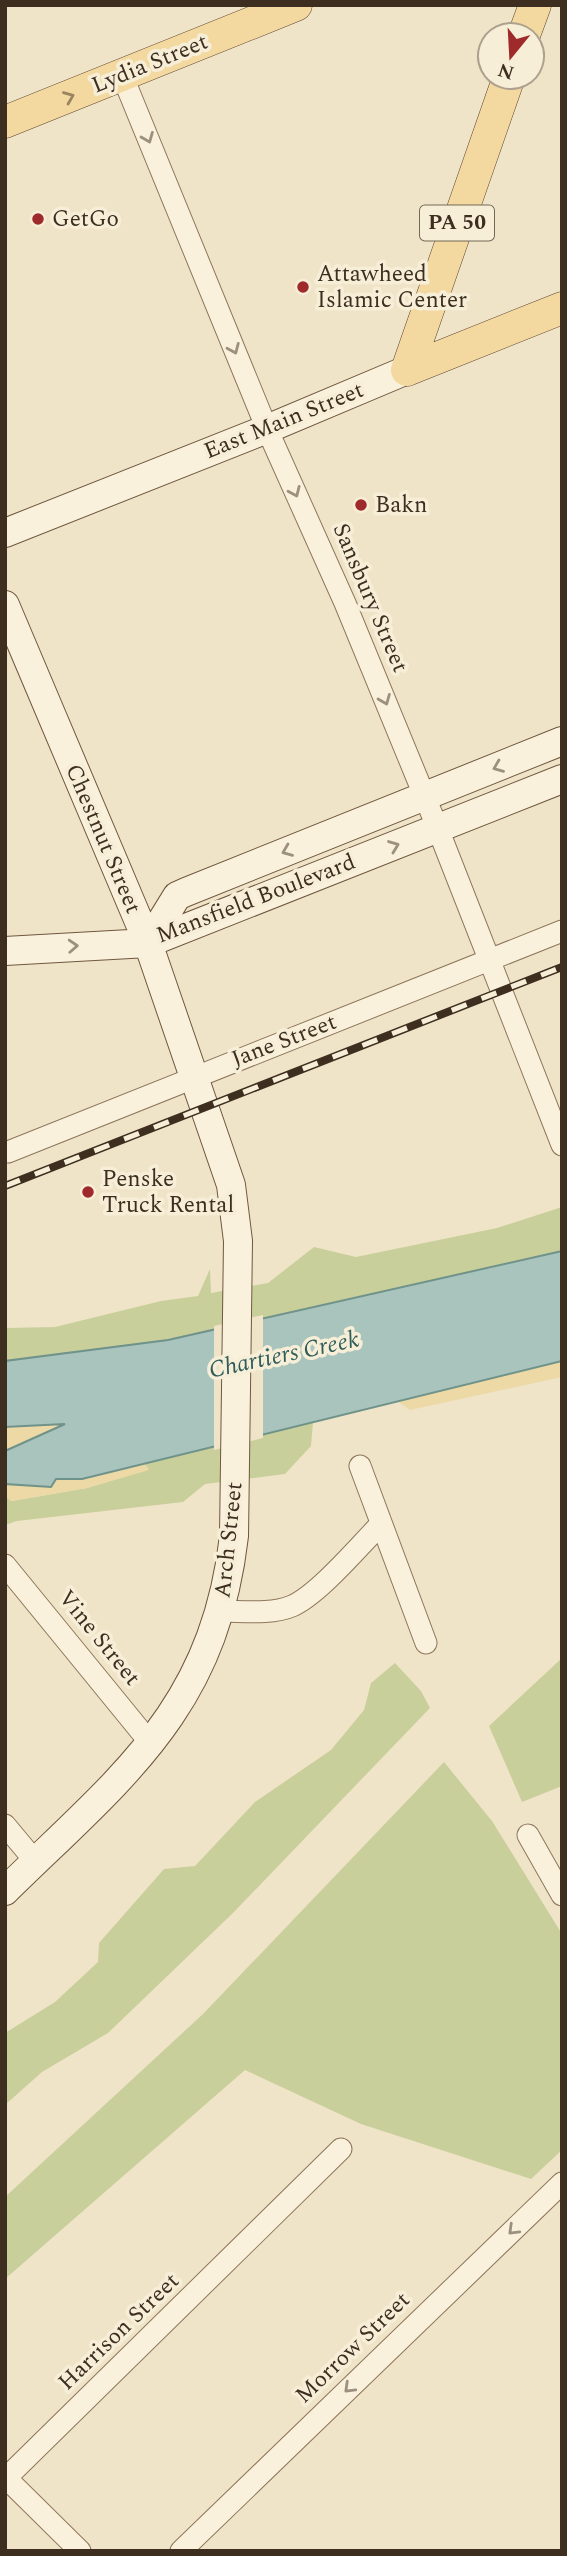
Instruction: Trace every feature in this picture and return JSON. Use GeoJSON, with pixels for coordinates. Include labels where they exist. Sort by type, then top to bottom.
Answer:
{"type":"FeatureCollection","features":[{"type":"Feature","properties":{"kind":"main road","name":"Lydia Street"},"geometry":{"type":"LineString","coordinates":[[5,122],[296,5]]}},
{"type":"Feature","properties":{"kind":"main road","name":"PA 50"},"geometry":{"type":"LineString","coordinates":[[407,370],[504,91]]}},
{"type":"Feature","properties":{"kind":"main road","name":"East Main Street"},"geometry":{"type":"LineString","coordinates":[[5,533],[562,308]]}},
{"type":"Feature","properties":{"kind":"main road","name":"Chestnut Street"},"geometry":{"type":"LineString","coordinates":[[5,605],[148,943],[195,1076],[231,1185],[237,1220],[238,1278]]}},
{"type":"Feature","properties":{"kind":"main road","name":"Mansfield Boulevard"},"geometry":{"type":"LineString","coordinates":[[148,943],[177,896],[562,741]]}},
{"type":"Feature","properties":{"kind":"main road","name":"Mansfield Boulevard"},"geometry":{"type":"LineString","coordinates":[[148,943],[562,779]]}},
{"type":"Feature","properties":{"kind":"main road"},"geometry":{"type":"LineString","coordinates":[[5,951],[148,943]]}},
{"type":"Feature","properties":{"kind":"main road","name":"Arch Street"},"geometry":{"type":"LineString","coordinates":[[5,1891],[106,1795],[152,1745],[186,1692],[220,1611],[229,1577],[236,1483],[238,1278]]}},
{"type":"Feature","properties":{"kind":"street","name":"Sansbury Street"},"geometry":{"type":"LineString","coordinates":[[122,75],[267,429],[345,603],[425,796],[562,1145]]}},
{"type":"Feature","properties":{"kind":"street","name":"Jane Street"},"geometry":{"type":"LineString","coordinates":[[8,1152],[562,931]]}},
{"type":"Feature","properties":{"kind":"street"},"geometry":{"type":"LineString","coordinates":[[360,1466],[426,1643]]}},
{"type":"Feature","properties":{"kind":"street"},"geometry":{"type":"LineString","coordinates":[[220,1611],[267,1611],[291,1607],[307,1597],[382,1524]]}},
{"type":"Feature","properties":{"kind":"street","name":"Vine Street"},"geometry":{"type":"LineString","coordinates":[[5,1564],[152,1745]]}},
{"type":"Feature","properties":{"kind":"street"},"geometry":{"type":"LineString","coordinates":[[5,1825],[35,1861]]}},
{"type":"Feature","properties":{"kind":"street"},"geometry":{"type":"LineString","coordinates":[[528,1836],[562,1895]]}},
{"type":"Feature","properties":{"kind":"street","name":"Harrison Street"},"geometry":{"type":"LineString","coordinates":[[80,2551],[6,2478],[341,2149]]}},
{"type":"Feature","properties":{"kind":"street","name":"Morrow Street"},"geometry":{"type":"LineString","coordinates":[[181,2551],[562,2183]]}},
{"type":"Feature","properties":{"kind":"green space"},"geometry":{"type":"Polygon","coordinates":[[[562,1207],[562,1251],[168,1340],[5,1361],[5,1328],[55,1327],[161,1301],[198,1296],[210,1269],[211,1293],[268,1283],[314,1247],[356,1257],[497,1228],[562,1207]]]}},
{"type":"Feature","properties":{"kind":"green space"},"geometry":{"type":"Polygon","coordinates":[[[313,1422],[311,1446],[285,1474],[205,1484],[183,1502],[17,1521],[5,1525],[5,1496],[12,1501],[87,1488],[149,1469],[144,1464],[313,1422]]]}},
{"type":"Feature","properties":{"kind":"green space"},"geometry":{"type":"Polygon","coordinates":[[[562,1658],[562,1786],[522,1802],[489,1726],[562,1658]]]}},
{"type":"Feature","properties":{"kind":"green space"},"geometry":{"type":"Polygon","coordinates":[[[395,1663],[421,1691],[430,1708],[233,1913],[108,2033],[42,2072],[5,2105],[5,2033],[55,2002],[98,1962],[99,1943],[164,1869],[195,1866],[255,1802],[331,1750],[364,1710],[371,1683],[395,1663]]]}},
{"type":"Feature","properties":{"kind":"green space"},"geometry":{"type":"Polygon","coordinates":[[[444,1762],[492,1821],[562,1934],[562,2150],[531,2179],[361,2124],[245,2070],[5,2279],[5,2197],[203,2014],[444,1762]]]}},
{"type":"Feature","properties":{"kind":"sand"},"geometry":{"type":"Polygon","coordinates":[[[562,1361],[562,1377],[410,1410],[397,1401],[562,1361]]]}},
{"type":"Feature","properties":{"kind":"sand"},"geometry":{"type":"Polygon","coordinates":[[[66,1424],[5,1451],[5,1427],[66,1424]]]}},
{"type":"Feature","properties":{"kind":"sand"},"geometry":{"type":"Polygon","coordinates":[[[144,1464],[149,1470],[87,1488],[11,1501],[5,1496],[5,1484],[28,1486],[55,1479],[82,1479],[144,1464]]]}},
{"type":"Feature","properties":{"kind":"water","name":"Chartiers Creek"},"geometry":{"type":"Polygon","coordinates":[[[562,1251],[562,1361],[82,1479],[56,1479],[51,1487],[5,1484],[5,1451],[65,1424],[5,1427],[5,1361],[168,1340],[562,1251]]]}},
{"type":"Feature","properties":{"kind":"pier"},"geometry":{"type":"Polygon","coordinates":[[[263,1315],[263,1438],[214,1450],[214,1326],[263,1315]]]}},
{"type":"Feature","properties":{"kind":"railway"},"geometry":{"type":"LineString","coordinates":[[5,1186],[562,967]]}},
{"type":"Feature","properties":{"kind":"place","name":"GetGo"},"geometry":{"type":"Point","coordinates":[38,219]}},
{"type":"Feature","properties":{"kind":"place","name":"Attawheed Islamic Center"},"geometry":{"type":"Point","coordinates":[303,287]}},
{"type":"Feature","properties":{"kind":"place","name":"Bakn"},"geometry":{"type":"Point","coordinates":[361,505]}},
{"type":"Feature","properties":{"kind":"place","name":"Penske Truck Rental"},"geometry":{"type":"Point","coordinates":[88,1192]}}]}
